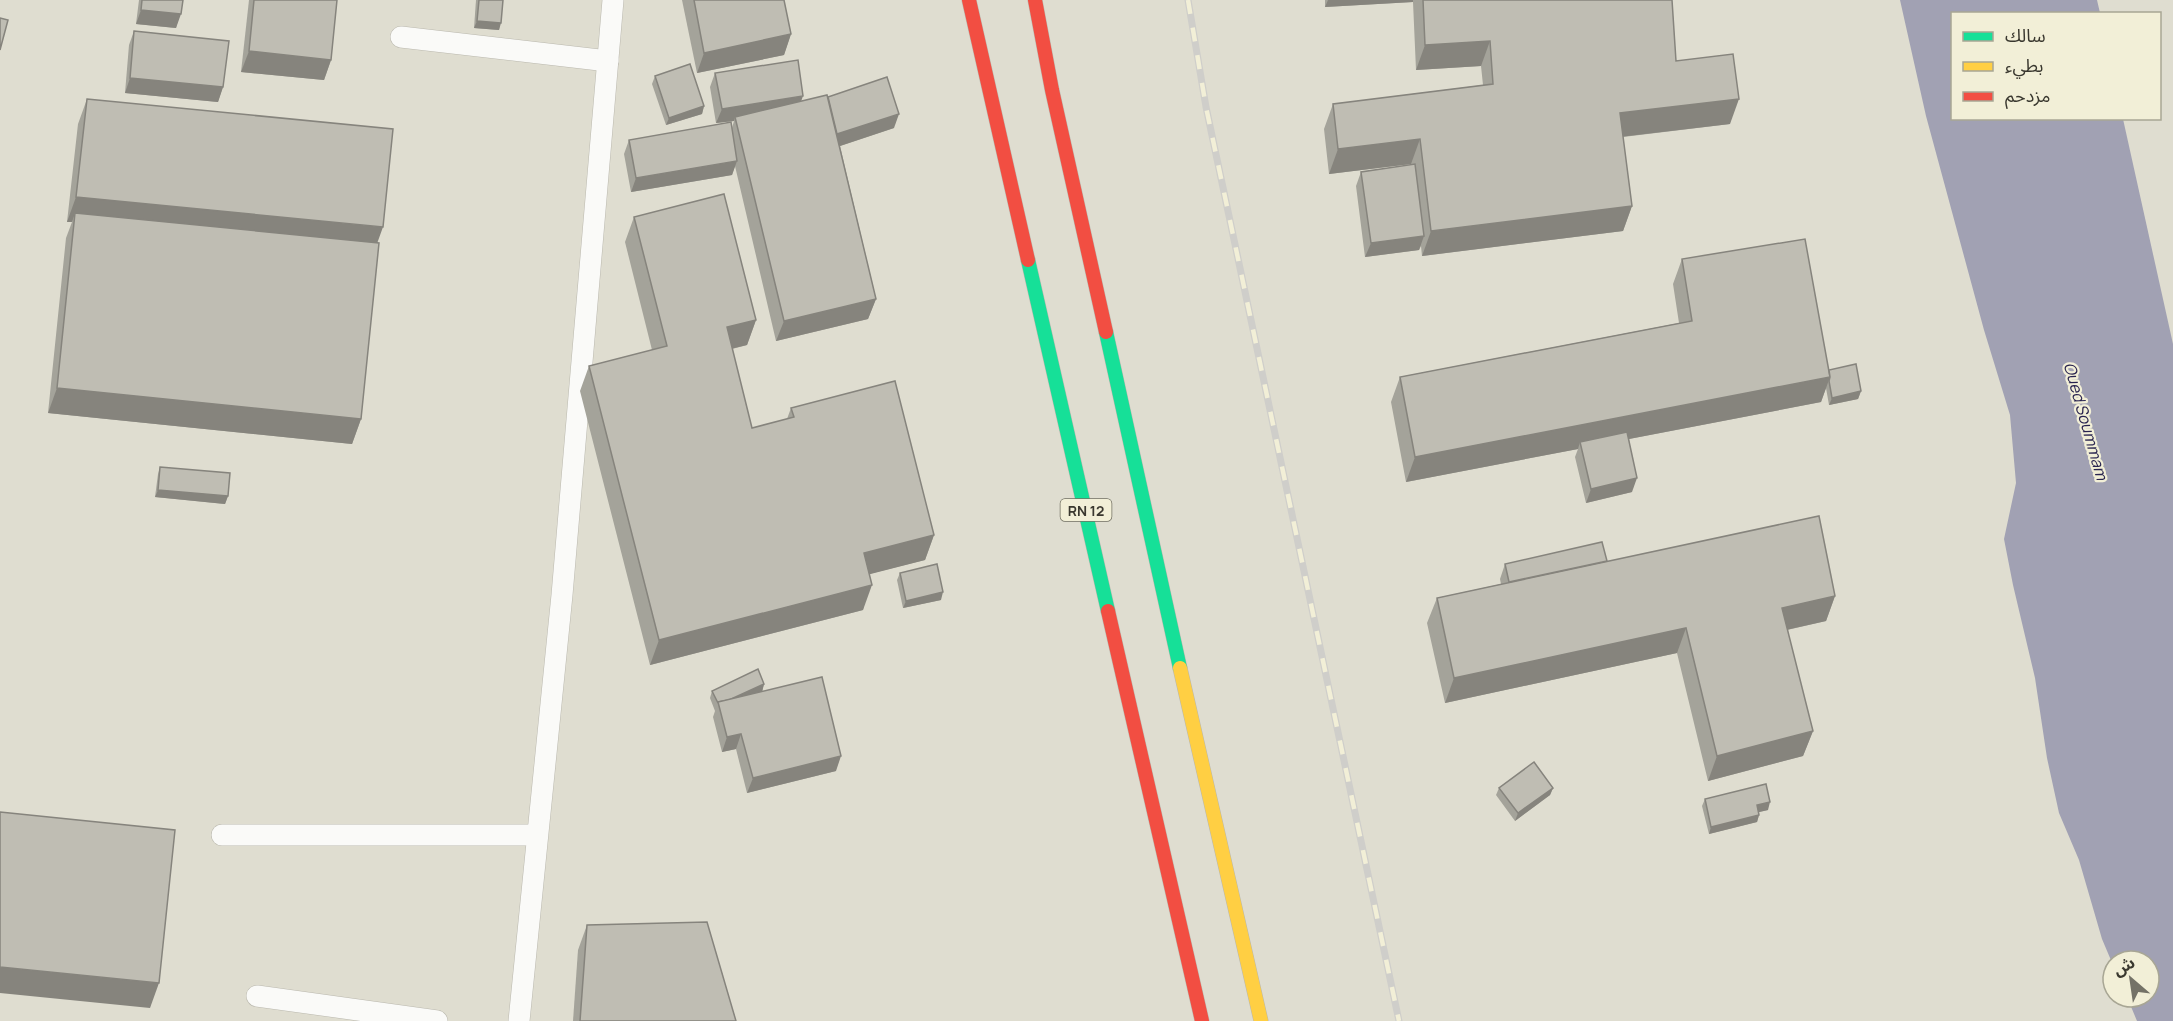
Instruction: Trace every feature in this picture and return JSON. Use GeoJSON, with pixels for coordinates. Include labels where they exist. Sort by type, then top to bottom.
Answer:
{"type":"FeatureCollection","features":[{"type":"Feature","properties":{"kind":"highway","name":"RN 12"},"geometry":{"type":"LineString","coordinates":[[969,0],[1202,1021]]}},
{"type":"Feature","properties":{"kind":"highway"},"geometry":{"type":"LineString","coordinates":[[1035,0],[1052,90],[1261,1021]]}},
{"type":"Feature","properties":{"kind":"lane"},"geometry":{"type":"LineString","coordinates":[[519,1021],[562,595],[613,0]]}},
{"type":"Feature","properties":{"kind":"lane"},"geometry":{"type":"LineString","coordinates":[[401,37],[608,61]]}},
{"type":"Feature","properties":{"kind":"lane"},"geometry":{"type":"LineString","coordinates":[[222,835],[537,835]]}},
{"type":"Feature","properties":{"kind":"lane"},"geometry":{"type":"LineString","coordinates":[[258,996],[437,1021]]}},
{"type":"Feature","properties":{"kind":"water","name":"Oued Soummam"},"geometry":{"type":"Polygon","coordinates":[[[1900,0],[2097,0],[2100,12],[1951,12],[1951,120],[2123,120],[2173,344],[2173,1021],[2137,1021],[2132,1009],[2161,1009],[2161,949],[2106,949],[2079,860],[2059,813],[2047,758],[2035,678],[2004,539],[2016,483],[2010,415],[1984,330],[1926,116],[1900,0]]]}},
{"type":"Feature","properties":{"kind":"building"},"geometry":{"type":"Polygon","coordinates":[[[142,0],[183,0],[181,14],[141,10],[142,0]]]}},
{"type":"Feature","properties":{"kind":"building"},"geometry":{"type":"Polygon","coordinates":[[[254,0],[337,0],[331,60],[249,51],[254,0]]]}},
{"type":"Feature","properties":{"kind":"building"},"geometry":{"type":"Polygon","coordinates":[[[479,0],[503,0],[501,23],[477,21],[479,0]]]}},
{"type":"Feature","properties":{"kind":"building"},"geometry":{"type":"Polygon","coordinates":[[[694,0],[784,0],[791,34],[704,53],[694,0]]]}},
{"type":"Feature","properties":{"kind":"building"},"geometry":{"type":"Polygon","coordinates":[[[1423,0],[1672,0],[1676,61],[1733,54],[1739,99],[1620,113],[1632,206],[1431,231],[1420,139],[1338,149],[1333,104],[1493,84],[1490,41],[1425,45],[1423,0]]]}},
{"type":"Feature","properties":{"kind":"building"},"geometry":{"type":"Polygon","coordinates":[[[0,18],[8,20],[0,50],[0,18]]]}},
{"type":"Feature","properties":{"kind":"building"},"geometry":{"type":"Polygon","coordinates":[[[134,31],[229,41],[223,87],[130,78],[134,31]]]}},
{"type":"Feature","properties":{"kind":"building"},"geometry":{"type":"Polygon","coordinates":[[[798,60],[803,96],[722,109],[715,73],[798,60]]]}},
{"type":"Feature","properties":{"kind":"building"},"geometry":{"type":"Polygon","coordinates":[[[690,64],[704,106],[669,118],[655,76],[690,64]]]}},
{"type":"Feature","properties":{"kind":"building"},"geometry":{"type":"Polygon","coordinates":[[[887,77],[899,114],[837,134],[828,97],[887,77]]]}},
{"type":"Feature","properties":{"kind":"building"},"geometry":{"type":"Polygon","coordinates":[[[827,95],[876,299],[784,321],[735,117],[827,95]]]}},
{"type":"Feature","properties":{"kind":"building"},"geometry":{"type":"Polygon","coordinates":[[[87,99],[393,129],[383,227],[76,197],[87,99]]]}},
{"type":"Feature","properties":{"kind":"building"},"geometry":{"type":"Polygon","coordinates":[[[731,122],[737,161],[636,178],[629,140],[731,122]]]}},
{"type":"Feature","properties":{"kind":"building"},"geometry":{"type":"Polygon","coordinates":[[[1415,164],[1424,236],[1371,243],[1361,172],[1415,164]]]}},
{"type":"Feature","properties":{"kind":"building"},"geometry":{"type":"Polygon","coordinates":[[[724,194],[756,320],[727,327],[752,428],[794,417],[791,408],[895,381],[934,535],[864,553],[872,585],[659,640],[589,366],[667,346],[634,217],[724,194]]]}},
{"type":"Feature","properties":{"kind":"building"},"geometry":{"type":"Polygon","coordinates":[[[75,213],[379,243],[361,419],[57,388],[75,213]]]}},
{"type":"Feature","properties":{"kind":"building"},"geometry":{"type":"Polygon","coordinates":[[[1805,239],[1830,377],[1415,457],[1400,377],[1692,321],[1682,259],[1805,239]]]}},
{"type":"Feature","properties":{"kind":"building"},"geometry":{"type":"Polygon","coordinates":[[[1856,364],[1861,391],[1832,398],[1829,370],[1856,364]]]}},
{"type":"Feature","properties":{"kind":"building"},"geometry":{"type":"Polygon","coordinates":[[[1627,432],[1637,478],[1591,489],[1580,442],[1627,432]]]}},
{"type":"Feature","properties":{"kind":"building"},"geometry":{"type":"Polygon","coordinates":[[[160,467],[230,473],[228,496],[158,490],[160,467]]]}},
{"type":"Feature","properties":{"kind":"building"},"geometry":{"type":"Polygon","coordinates":[[[1819,516],[1835,596],[1782,608],[1813,731],[1717,756],[1686,628],[1454,678],[1437,598],[1819,516]]]}},
{"type":"Feature","properties":{"kind":"building"},"geometry":{"type":"Polygon","coordinates":[[[1602,542],[1607,561],[1509,582],[1505,564],[1602,542]]]}},
{"type":"Feature","properties":{"kind":"building"},"geometry":{"type":"Polygon","coordinates":[[[937,564],[943,592],[906,601],[900,573],[937,564]]]}},
{"type":"Feature","properties":{"kind":"building"},"geometry":{"type":"Polygon","coordinates":[[[758,669],[764,684],[718,703],[712,691],[758,669]]]}},
{"type":"Feature","properties":{"kind":"building"},"geometry":{"type":"Polygon","coordinates":[[[822,677],[841,756],[753,778],[741,734],[727,737],[718,702],[822,677]]]}},
{"type":"Feature","properties":{"kind":"building"},"geometry":{"type":"Polygon","coordinates":[[[1534,762],[1553,788],[1518,813],[1499,788],[1534,762]]]}},
{"type":"Feature","properties":{"kind":"building"},"geometry":{"type":"Polygon","coordinates":[[[1766,784],[1770,802],[1757,805],[1759,815],[1711,827],[1705,799],[1766,784]]]}},
{"type":"Feature","properties":{"kind":"building"},"geometry":{"type":"Polygon","coordinates":[[[0,812],[175,830],[159,983],[0,967],[0,812]]]}},
{"type":"Feature","properties":{"kind":"building"},"geometry":{"type":"Polygon","coordinates":[[[707,922],[736,1021],[580,1021],[587,925],[707,922]]]}},
{"type":"Feature","properties":{"kind":"railway"},"geometry":{"type":"LineString","coordinates":[[1188,0],[1206,107],[1399,1021]]}},
{"type":"Feature","properties":{"kind":"traffic: fast"},"geometry":{"type":"LineString","coordinates":[[1028,260],[1108,611]]}},
{"type":"Feature","properties":{"kind":"traffic: fast"},"geometry":{"type":"LineString","coordinates":[[1106,332],[1180,668]]}},
{"type":"Feature","properties":{"kind":"traffic: slow"},"geometry":{"type":"LineString","coordinates":[[1180,668],[1261,1021]]}},
{"type":"Feature","properties":{"kind":"traffic: jam"},"geometry":{"type":"LineString","coordinates":[[969,0],[1028,260]]}},
{"type":"Feature","properties":{"kind":"traffic: jam"},"geometry":{"type":"LineString","coordinates":[[1035,0],[1052,90],[1106,332]]}},
{"type":"Feature","properties":{"kind":"traffic: jam"},"geometry":{"type":"LineString","coordinates":[[1108,611],[1202,1021]]}}]}
